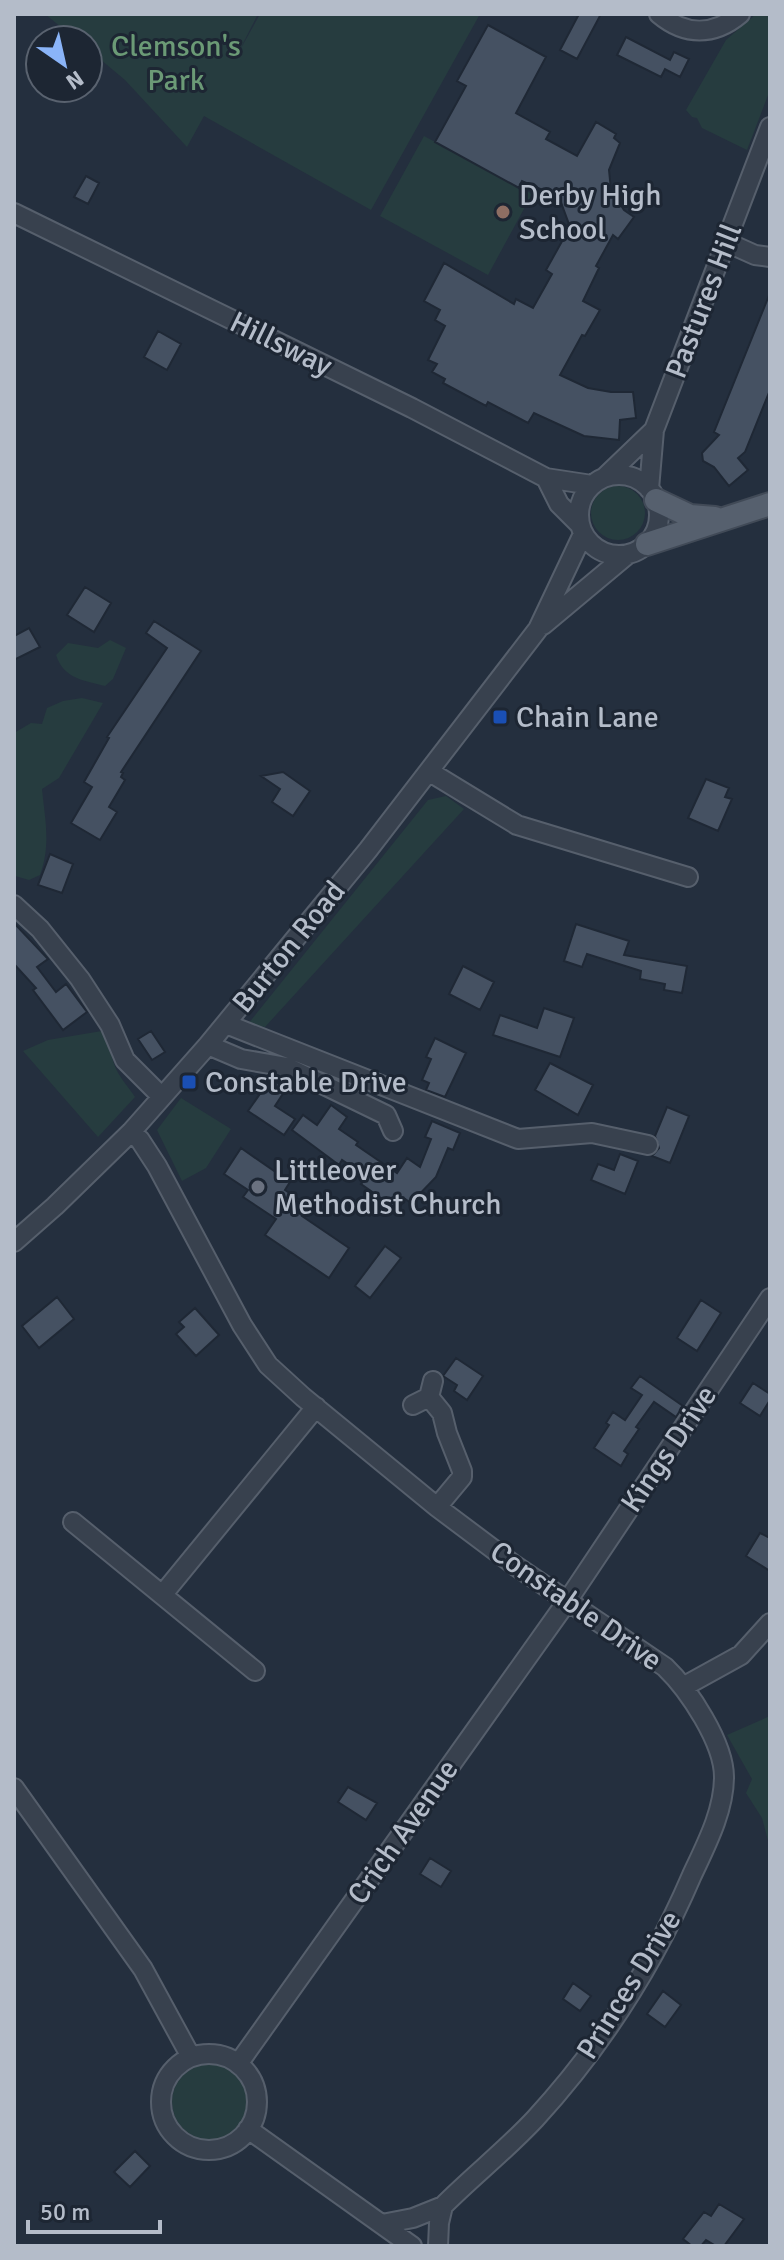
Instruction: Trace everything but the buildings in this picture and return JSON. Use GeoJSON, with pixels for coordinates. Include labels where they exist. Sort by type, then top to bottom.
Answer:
{"type":"FeatureCollection","features":[{"type":"Feature","properties":{"kind":"main road"},"geometry":{"type":"LineString","coordinates":[[653,494],[690,516],[724,518]]}},
{"type":"Feature","properties":{"kind":"main road"},"geometry":{"type":"LineString","coordinates":[[637,549],[770,504]]}},
{"type":"Feature","properties":{"kind":"street"},"geometry":{"type":"LineString","coordinates":[[659,14],[688,31],[706,31],[722,26],[740,14]]}},
{"type":"Feature","properties":{"kind":"street","name":"Pastures Hill"},"geometry":{"type":"LineString","coordinates":[[653,494],[654,430],[770,127]]}},
{"type":"Feature","properties":{"kind":"street","name":"Hillsway"},"geometry":{"type":"LineString","coordinates":[[14,213],[412,408],[546,478],[598,481]]}},
{"type":"Feature","properties":{"kind":"street"},"geometry":{"type":"LineString","coordinates":[[726,242],[755,255],[770,257]]}},
{"type":"Feature","properties":{"kind":"street","name":"Pastures Hill"},"geometry":{"type":"LineString","coordinates":[[598,481],[654,430]]}},
{"type":"Feature","properties":{"kind":"street"},"geometry":{"type":"LineString","coordinates":[[546,478],[559,504],[599,551],[613,555],[637,549],[658,523],[653,494],[637,479],[621,474],[598,481],[582,497],[578,513],[581,529]]}},
{"type":"Feature","properties":{"kind":"street","name":"Burton Road"},"geometry":{"type":"LineString","coordinates":[[14,1242],[131,1132],[162,1097],[226,1024],[430,772],[538,629],[581,529]]}},
{"type":"Feature","properties":{"kind":"street","name":"Burton Road"},"geometry":{"type":"LineString","coordinates":[[538,629],[637,549]]}},
{"type":"Feature","properties":{"kind":"street"},"geometry":{"type":"LineString","coordinates":[[430,772],[517,825],[688,877]]}},
{"type":"Feature","properties":{"kind":"street"},"geometry":{"type":"LineString","coordinates":[[14,905],[40,929],[80,979],[110,1025],[125,1060],[162,1097]]}},
{"type":"Feature","properties":{"kind":"street"},"geometry":{"type":"LineString","coordinates":[[226,1024],[518,1139],[592,1133],[648,1145]]}},
{"type":"Feature","properties":{"kind":"street"},"geometry":{"type":"LineString","coordinates":[[208,1045],[241,1059],[287,1067],[312,1077],[386,1115],[393,1131]]}},
{"type":"Feature","properties":{"kind":"street","name":"Constable Drive"},"geometry":{"type":"LineString","coordinates":[[131,1132],[157,1166],[268,1365],[437,1507],[513,1564],[665,1667],[683,1687]]}},
{"type":"Feature","properties":{"kind":"street","name":"Kings Drive"},"geometry":{"type":"LineString","coordinates":[[568,1600],[770,1298]]}},
{"type":"Feature","properties":{"kind":"street"},"geometry":{"type":"LineString","coordinates":[[425,1394],[442,1413],[462,1471],[462,1477],[437,1507]]}},
{"type":"Feature","properties":{"kind":"street"},"geometry":{"type":"LineString","coordinates":[[163,1594],[316,1407]]}},
{"type":"Feature","properties":{"kind":"street"},"geometry":{"type":"LineString","coordinates":[[73,1522],[255,1671]]}},
{"type":"Feature","properties":{"kind":"street","name":"Crich Avenue"},"geometry":{"type":"LineString","coordinates":[[238,2064],[568,1600]]}},
{"type":"Feature","properties":{"kind":"street"},"geometry":{"type":"LineString","coordinates":[[683,1687],[741,1655],[770,1623]]}},
{"type":"Feature","properties":{"kind":"street","name":"Princes Drive"},"geometry":{"type":"LineString","coordinates":[[443,2206],[519,2136],[571,2077],[626,2002],[661,1944],[682,1899],[718,1812],[724,1777],[721,1758],[711,1734],[683,1687]]}},
{"type":"Feature","properties":{"kind":"street"},"geometry":{"type":"LineString","coordinates":[[14,1788],[143,1969],[191,2057]]}},
{"type":"Feature","properties":{"kind":"street"},"geometry":{"type":"LineString","coordinates":[[215,2055],[238,2064],[249,2076],[257,2099],[255,2117],[248,2129],[226,2146],[205,2151],[186,2145],[172,2130],[162,2107],[163,2094],[171,2074],[191,2057],[215,2055]]}},
{"type":"Feature","properties":{"kind":"street"},"geometry":{"type":"LineString","coordinates":[[248,2129],[412,2246]]}},
{"type":"Feature","properties":{"kind":"street"},"geometry":{"type":"LineString","coordinates":[[382,2224],[413,2218],[443,2206]]}},
{"type":"Feature","properties":{"kind":"street"},"geometry":{"type":"LineString","coordinates":[[438,2246],[443,2206]]}},
{"type":"Feature","properties":{"kind":"green space","name":"Clemson's Park"},"geometry":{"type":"Polygon","coordinates":[[[45,14],[258,14],[235,59],[260,14],[480,14],[371,210],[204,116],[187,147],[125,80],[104,62],[104,24],[57,24],[45,14]]]}},
{"type":"Feature","properties":{"kind":"green space"},"geometry":{"type":"Polygon","coordinates":[[[756,14],[770,14],[770,90],[747,150],[702,128],[697,118],[686,110],[726,40],[756,14]]]}},
{"type":"Feature","properties":{"kind":"green space"},"geometry":{"type":"Polygon","coordinates":[[[424,136],[532,194],[488,275],[380,216],[424,136]]]}},
{"type":"Feature","properties":{"kind":"green space"},"geometry":{"type":"Polygon","coordinates":[[[618,486],[637,494],[645,513],[637,532],[618,540],[599,532],[591,513],[599,494],[618,486]]]}},
{"type":"Feature","properties":{"kind":"green space"},"geometry":{"type":"Polygon","coordinates":[[[110,640],[126,648],[113,679],[105,686],[69,674],[56,655],[68,643],[98,648],[110,640]]]}},
{"type":"Feature","properties":{"kind":"green space"},"geometry":{"type":"Polygon","coordinates":[[[82,698],[103,703],[59,778],[42,789],[46,843],[40,875],[29,880],[15,876],[14,733],[31,723],[42,724],[47,708],[82,698]]]}},
{"type":"Feature","properties":{"kind":"green space"},"geometry":{"type":"Polygon","coordinates":[[[446,796],[464,809],[265,1027],[248,1024],[428,800],[446,796]]]}},
{"type":"Feature","properties":{"kind":"green space"},"geometry":{"type":"Polygon","coordinates":[[[102,1031],[116,1069],[135,1097],[98,1137],[23,1051],[48,1040],[102,1031]]]}},
{"type":"Feature","properties":{"kind":"green space"},"geometry":{"type":"Polygon","coordinates":[[[181,1098],[231,1129],[206,1168],[182,1181],[157,1130],[181,1098]]]}},
{"type":"Feature","properties":{"kind":"green space"},"geometry":{"type":"Polygon","coordinates":[[[770,1716],[770,1848],[762,1818],[746,1793],[752,1779],[727,1735],[770,1716]]]}},
{"type":"Feature","properties":{"kind":"green space"},"geometry":{"type":"Polygon","coordinates":[[[203,2064],[217,2064],[231,2070],[242,2081],[248,2102],[246,2117],[237,2129],[225,2138],[203,2140],[189,2134],[178,2123],[172,2109],[172,2095],[178,2081],[189,2070],[203,2064]]]}},
{"type":"Feature","properties":{"kind":"place","name":"Derby High School"},"geometry":{"type":"Point","coordinates":[503,212]}},
{"type":"Feature","properties":{"kind":"place","name":"Chain Lane"},"geometry":{"type":"Point","coordinates":[500,717]}},
{"type":"Feature","properties":{"kind":"place","name":"Constable Drive"},"geometry":{"type":"Point","coordinates":[189,1082]}},
{"type":"Feature","properties":{"kind":"place","name":"Littleover Methodist Church"},"geometry":{"type":"Point","coordinates":[258,1187]}}]}
